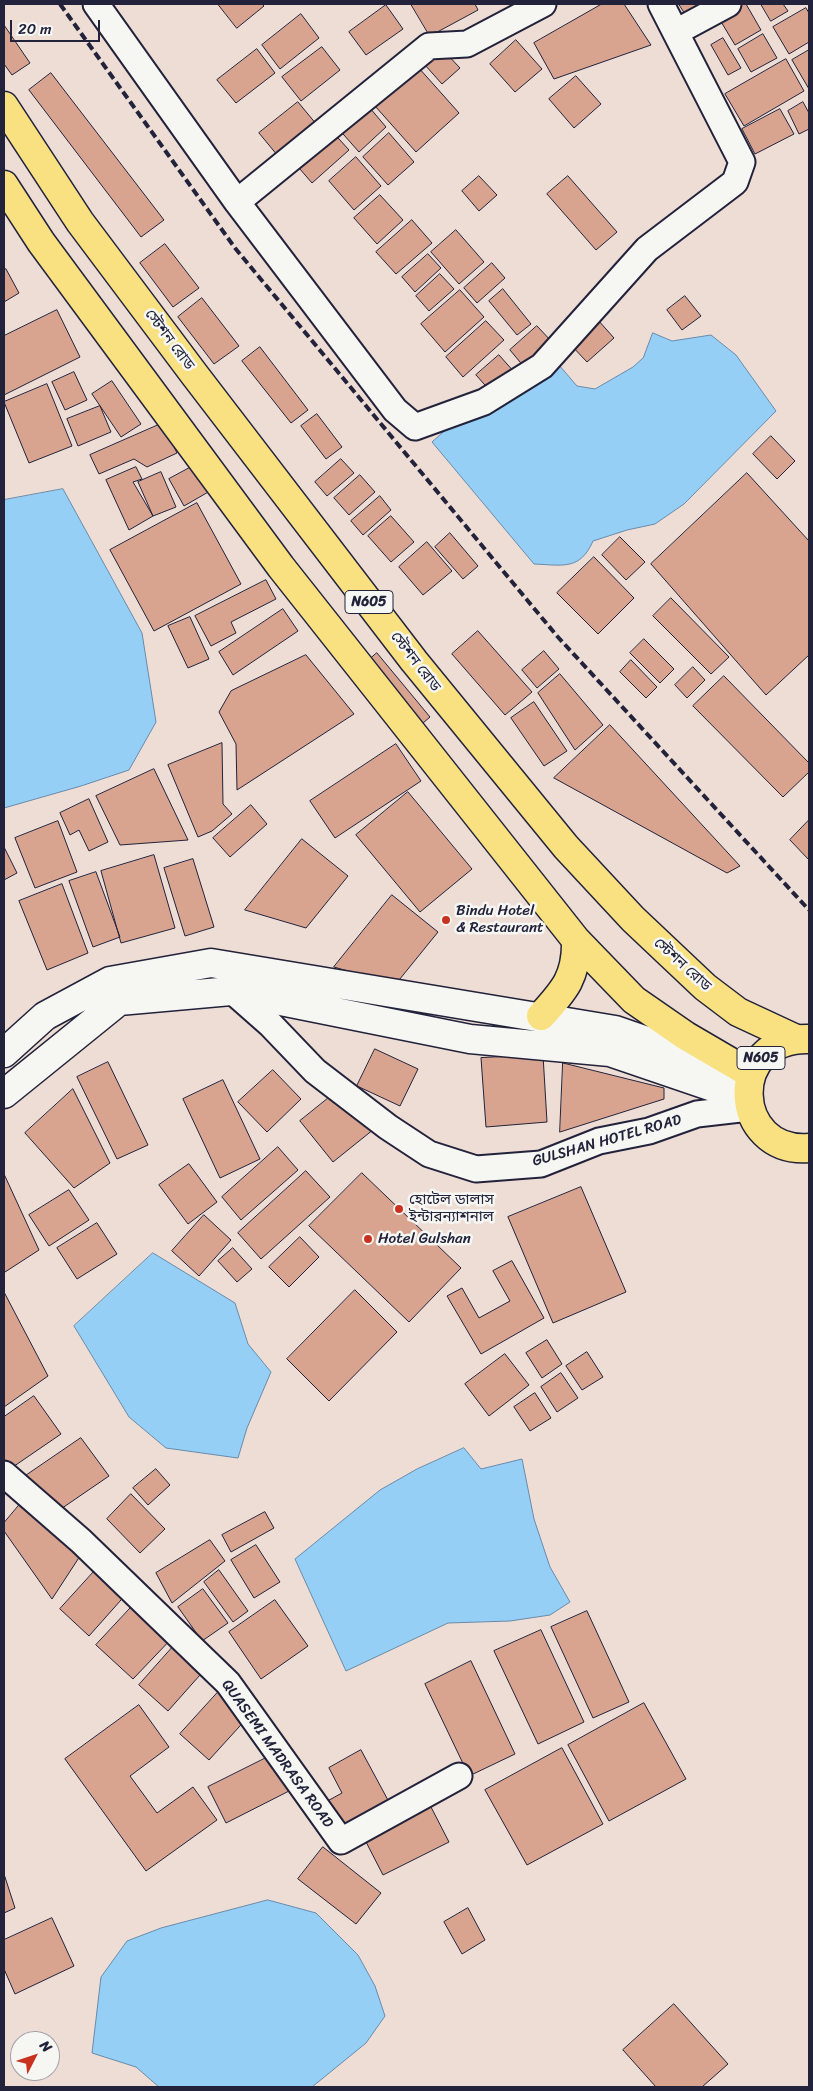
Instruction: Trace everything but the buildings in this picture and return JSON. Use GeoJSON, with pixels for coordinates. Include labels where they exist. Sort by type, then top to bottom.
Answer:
{"type":"FeatureCollection","features":[{"type":"Feature","properties":{"kind":"main road","name":"স্টেশন রোড"},"geometry":{"type":"LineString","coordinates":[[4,106],[80,222],[188,366],[414,661],[566,847],[633,919],[705,987],[738,1012],[803,1039]]}},
{"type":"Feature","properties":{"kind":"main road","name":"N605"},"geometry":{"type":"LineString","coordinates":[[4,185],[41,242],[281,567],[576,940],[634,1000],[686,1036],[750,1089]]}},
{"type":"Feature","properties":{"kind":"main road"},"geometry":{"type":"LineString","coordinates":[[541,1016],[570,980],[577,961],[576,940]]}},
{"type":"Feature","properties":{"kind":"main road"},"geometry":{"type":"LineString","coordinates":[[4,1053],[45,1016],[110,981],[211,963],[541,1016],[614,1030],[750,1089]]}},
{"type":"Feature","properties":{"kind":"main road"},"geometry":{"type":"LineString","coordinates":[[4,1094],[119,1001],[231,991],[470,1039],[610,1052],[750,1089]]}},
{"type":"Feature","properties":{"kind":"main road","name":"N605"},"geometry":{"type":"LineString","coordinates":[[803,1039],[781,1043],[768,1050],[758,1061],[750,1089],[758,1125],[771,1138],[789,1147],[809,1148]]}},
{"type":"Feature","properties":{"kind":"street"},"geometry":{"type":"LineString","coordinates":[[96,4],[236,202],[395,410],[415,427],[484,402],[542,366],[647,249],[735,182],[742,162],[661,4]]}},
{"type":"Feature","properties":{"kind":"street"},"geometry":{"type":"LineString","coordinates":[[236,202],[429,46],[467,44],[544,4]]}},
{"type":"Feature","properties":{"kind":"street"},"geometry":{"type":"LineString","coordinates":[[676,32],[728,4]]}},
{"type":"Feature","properties":{"kind":"street","name":"GULSHAN HOTEL ROAD"},"geometry":{"type":"LineString","coordinates":[[211,963],[231,991],[270,1024],[315,1071],[388,1127],[429,1154],[476,1169],[541,1164],[599,1141],[649,1132],[697,1114],[750,1089]]}},
{"type":"Feature","properties":{"kind":"street","name":"QUASEMI MADRASA ROAD"},"geometry":{"type":"LineString","coordinates":[[4,1474],[81,1540],[228,1684],[341,1841],[458,1776]]}},
{"type":"Feature","properties":{"kind":"water"},"geometry":{"type":"Polygon","coordinates":[[[653,333],[672,341],[711,335],[736,355],[776,411],[684,504],[655,524],[627,530],[593,541],[588,551],[576,562],[562,565],[534,564],[432,442],[452,424],[559,365],[577,386],[595,389],[633,367],[643,358],[653,333]]]}},
{"type":"Feature","properties":{"kind":"water"},"geometry":{"type":"Polygon","coordinates":[[[63,489],[142,633],[156,722],[129,770],[4,808],[4,500],[63,489]]]}},
{"type":"Feature","properties":{"kind":"water"},"geometry":{"type":"Polygon","coordinates":[[[153,1253],[235,1303],[248,1344],[271,1372],[247,1428],[238,1458],[166,1448],[129,1417],[74,1326],[153,1253]]]}},
{"type":"Feature","properties":{"kind":"water"},"geometry":{"type":"Polygon","coordinates":[[[464,1448],[481,1469],[522,1459],[534,1519],[550,1567],[570,1602],[550,1615],[510,1621],[448,1623],[346,1671],[295,1559],[380,1490],[417,1469],[464,1448]]]}},
{"type":"Feature","properties":{"kind":"water"},"geometry":{"type":"Polygon","coordinates":[[[268,1900],[316,1913],[358,1955],[375,1986],[385,2016],[366,2043],[312,2087],[159,2087],[136,2067],[92,2053],[101,1977],[127,1941],[161,1928],[268,1900]]]}},
{"type":"Feature","properties":{"kind":"railway"},"geometry":{"type":"LineString","coordinates":[[60,4],[235,248],[557,636],[809,910]]}},
{"type":"Feature","properties":{"kind":"place","name":"Bindu Hotel & Restaurant"},"geometry":{"type":"Point","coordinates":[446,920]}},
{"type":"Feature","properties":{"kind":"place","name":"হোটেল ডালাস ইন্টারন্যাশনাল"},"geometry":{"type":"Point","coordinates":[399,1209]}},
{"type":"Feature","properties":{"kind":"place","name":"Hotel Gulshan"},"geometry":{"type":"Point","coordinates":[368,1239]}}]}
